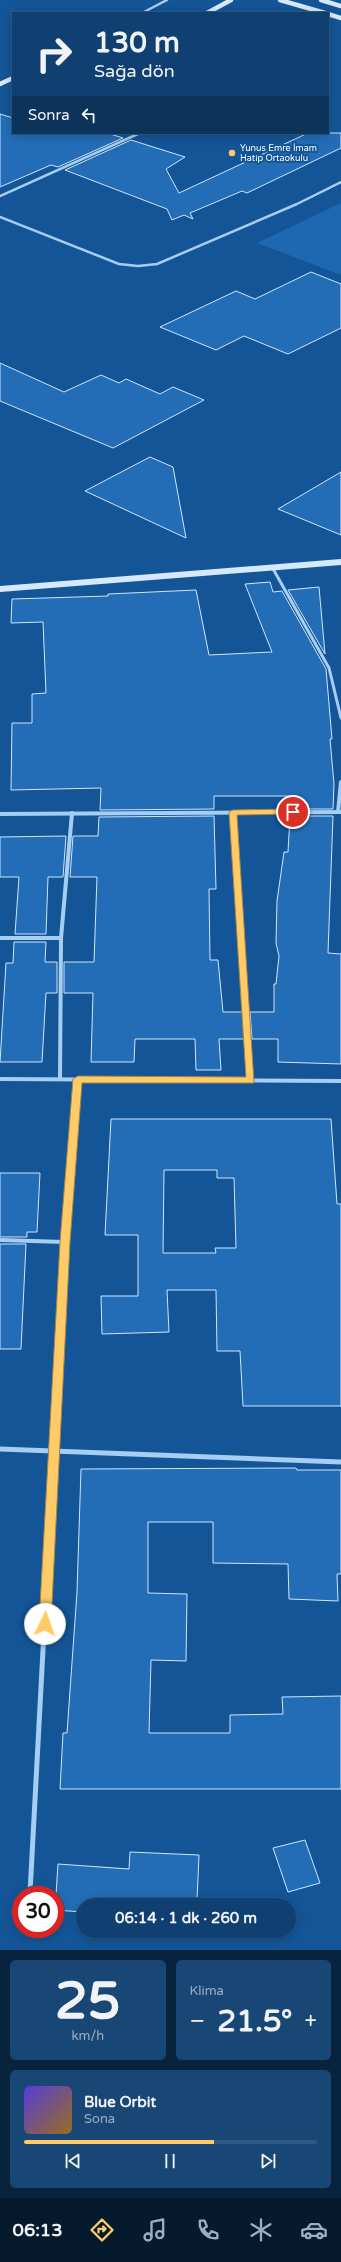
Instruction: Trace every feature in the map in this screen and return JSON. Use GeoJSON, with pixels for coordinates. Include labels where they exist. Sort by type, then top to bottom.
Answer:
{"type":"FeatureCollection","features":[{"type":"Feature","properties":{"kind":"street"},"geometry":{"type":"LineString","coordinates":[[144,12],[166,0]]}},
{"type":"Feature","properties":{"kind":"street"},"geometry":{"type":"LineString","coordinates":[[209,12],[231,0]]}},
{"type":"Feature","properties":{"kind":"street"},"geometry":{"type":"LineString","coordinates":[[280,0],[322,12]]}},
{"type":"Feature","properties":{"kind":"street"},"geometry":{"type":"LineString","coordinates":[[321,0],[341,6]]}},
{"type":"Feature","properties":{"kind":"street"},"geometry":{"type":"LineString","coordinates":[[329,14],[341,18]]}},
{"type":"Feature","properties":{"kind":"street"},"geometry":{"type":"LineString","coordinates":[[0,84],[12,78]]}},
{"type":"Feature","properties":{"kind":"street"},"geometry":{"type":"LineString","coordinates":[[0,196],[138,134]]}},
{"type":"Feature","properties":{"kind":"street"},"geometry":{"type":"LineString","coordinates":[[0,217],[119,264],[138,266],[157,264],[297,204],[341,182]]}},
{"type":"Feature","properties":{"kind":"street"},"geometry":{"type":"LineString","coordinates":[[0,589],[341,562]]}},
{"type":"Feature","properties":{"kind":"street"},"geometry":{"type":"LineString","coordinates":[[272,567],[329,668],[341,718]]}},
{"type":"Feature","properties":{"kind":"street"},"geometry":{"type":"LineString","coordinates":[[0,814],[339,812],[341,782]]}},
{"type":"Feature","properties":{"kind":"street"},"geometry":{"type":"LineString","coordinates":[[233,812],[251,1080]]}},
{"type":"Feature","properties":{"kind":"street"},"geometry":{"type":"LineString","coordinates":[[60,1079],[61,938],[72,813]]}},
{"type":"Feature","properties":{"kind":"street"},"geometry":{"type":"LineString","coordinates":[[0,938],[61,938]]}},
{"type":"Feature","properties":{"kind":"street"},"geometry":{"type":"LineString","coordinates":[[0,1079],[341,1081]]}},
{"type":"Feature","properties":{"kind":"street"},"geometry":{"type":"LineString","coordinates":[[30,1886],[65,1242],[78,1079]]}},
{"type":"Feature","properties":{"kind":"street"},"geometry":{"type":"LineString","coordinates":[[0,1240],[65,1242]]}},
{"type":"Feature","properties":{"kind":"street"},"geometry":{"type":"LineString","coordinates":[[0,1449],[341,1462]]}},
{"type":"Feature","properties":{"kind":"shaded area"},"geometry":{"type":"Polygon","coordinates":[[[341,203],[341,275],[257,243],[341,203]]]}},
{"type":"Feature","properties":{"kind":"building"},"geometry":{"type":"Polygon","coordinates":[[[0,114],[12,118],[12,134],[110,134],[123,138],[58,167],[51,165],[0,187],[0,114]]]}},
{"type":"Feature","properties":{"kind":"building"},"geometry":{"type":"Polygon","coordinates":[[[341,133],[341,148],[247,193],[242,191],[190,213],[193,219],[184,215],[172,220],[167,209],[65,170],[131,140],[185,157],[166,169],[179,193],[306,134],[341,133]]]}},
{"type":"Feature","properties":{"kind":"building"},"geometry":{"type":"Polygon","coordinates":[[[311,272],[341,284],[341,328],[288,354],[244,336],[216,350],[160,327],[236,291],[255,299],[311,272]]]}},
{"type":"Feature","properties":{"kind":"building"},"geometry":{"type":"Polygon","coordinates":[[[0,363],[64,392],[101,375],[119,383],[126,379],[160,394],[173,387],[204,400],[113,448],[0,401],[0,363]]]}},
{"type":"Feature","properties":{"kind":"building"},"geometry":{"type":"Polygon","coordinates":[[[150,457],[173,467],[186,538],[85,491],[150,457]]]}},
{"type":"Feature","properties":{"kind":"building"},"geometry":{"type":"Polygon","coordinates":[[[341,472],[341,535],[278,509],[341,472]]]}},
{"type":"Feature","properties":{"kind":"building"},"geometry":{"type":"Polygon","coordinates":[[[270,582],[273,592],[282,591],[326,669],[332,739],[330,739],[334,784],[333,809],[290,809],[291,796],[214,796],[214,809],[100,810],[101,788],[11,790],[12,723],[32,723],[32,694],[46,693],[43,622],[11,623],[12,599],[108,596],[108,594],[196,590],[209,655],[272,652],[245,584],[270,582]]]}},
{"type":"Feature","properties":{"kind":"building"},"geometry":{"type":"Polygon","coordinates":[[[319,587],[325,654],[288,590],[319,587]]]}},
{"type":"Feature","properties":{"kind":"building"},"geometry":{"type":"Polygon","coordinates":[[[214,816],[216,889],[209,889],[210,960],[218,960],[223,1012],[243,1012],[245,1039],[219,1039],[221,1070],[196,1070],[195,1039],[135,1039],[134,1062],[91,1062],[93,993],[64,993],[64,962],[94,962],[97,877],[70,877],[73,836],[98,836],[99,817],[214,816]]]}},
{"type":"Feature","properties":{"kind":"building"},"geometry":{"type":"Polygon","coordinates":[[[290,816],[333,816],[328,953],[341,954],[341,1064],[278,1062],[278,1039],[252,1039],[250,1012],[274,1012],[274,984],[276,984],[279,956],[276,943],[277,901],[284,852],[288,852],[290,816]]]}},
{"type":"Feature","properties":{"kind":"building"},"geometry":{"type":"Polygon","coordinates":[[[66,836],[63,877],[48,877],[46,934],[15,934],[19,877],[0,877],[0,837],[66,836]]]}},
{"type":"Feature","properties":{"kind":"building"},"geometry":{"type":"Polygon","coordinates":[[[14,942],[46,942],[45,962],[57,962],[57,993],[46,993],[42,1062],[0,1062],[6,963],[13,963],[14,942]]]}},
{"type":"Feature","properties":{"kind":"building"},"geometry":{"type":"Polygon","coordinates":[[[111,1119],[331,1119],[337,1204],[341,1204],[341,1406],[243,1406],[240,1351],[217,1351],[216,1290],[167,1290],[169,1332],[102,1334],[101,1296],[138,1296],[138,1235],[105,1235],[111,1119]],[[164,1170],[163,1253],[216,1253],[215,1248],[236,1248],[234,1178],[217,1178],[217,1170],[164,1170]]]}},
{"type":"Feature","properties":{"kind":"building"},"geometry":{"type":"Polygon","coordinates":[[[0,1173],[40,1173],[37,1232],[27,1232],[27,1237],[0,1237],[0,1173]]]}},
{"type":"Feature","properties":{"kind":"building"},"geometry":{"type":"Polygon","coordinates":[[[0,1244],[26,1244],[21,1349],[0,1349],[0,1244]]]}},
{"type":"Feature","properties":{"kind":"building"},"geometry":{"type":"Polygon","coordinates":[[[296,1468],[297,1470],[341,1470],[341,1574],[337,1574],[338,1601],[289,1599],[288,1564],[213,1563],[213,1522],[148,1522],[148,1593],[187,1594],[186,1661],[151,1660],[149,1733],[230,1733],[230,1715],[283,1714],[282,1697],[341,1696],[341,1789],[60,1789],[63,1733],[67,1733],[77,1592],[81,1469],[296,1468]]]}},
{"type":"Feature","properties":{"kind":"building"},"geometry":{"type":"Polygon","coordinates":[[[305,1840],[320,1883],[288,1892],[273,1848],[305,1840]]]}},
{"type":"Feature","properties":{"kind":"building"},"geometry":{"type":"Polygon","coordinates":[[[130,1852],[199,1855],[197,1898],[76,1898],[76,1912],[64,1911],[64,1886],[57,1886],[58,1864],[129,1869],[130,1852]]]}},
{"type":"Feature","properties":{"kind":"place","name":"Yunus Emre İmam Hatip Ortaokulu"},"geometry":{"type":"Point","coordinates":[232,153]}},
{"type":"Feature","properties":{"kind":"route"},"geometry":{"type":"LineString","coordinates":[[45,1624],[65,1242],[78,1079],[251,1080],[233,812],[293,812]]}}]}
